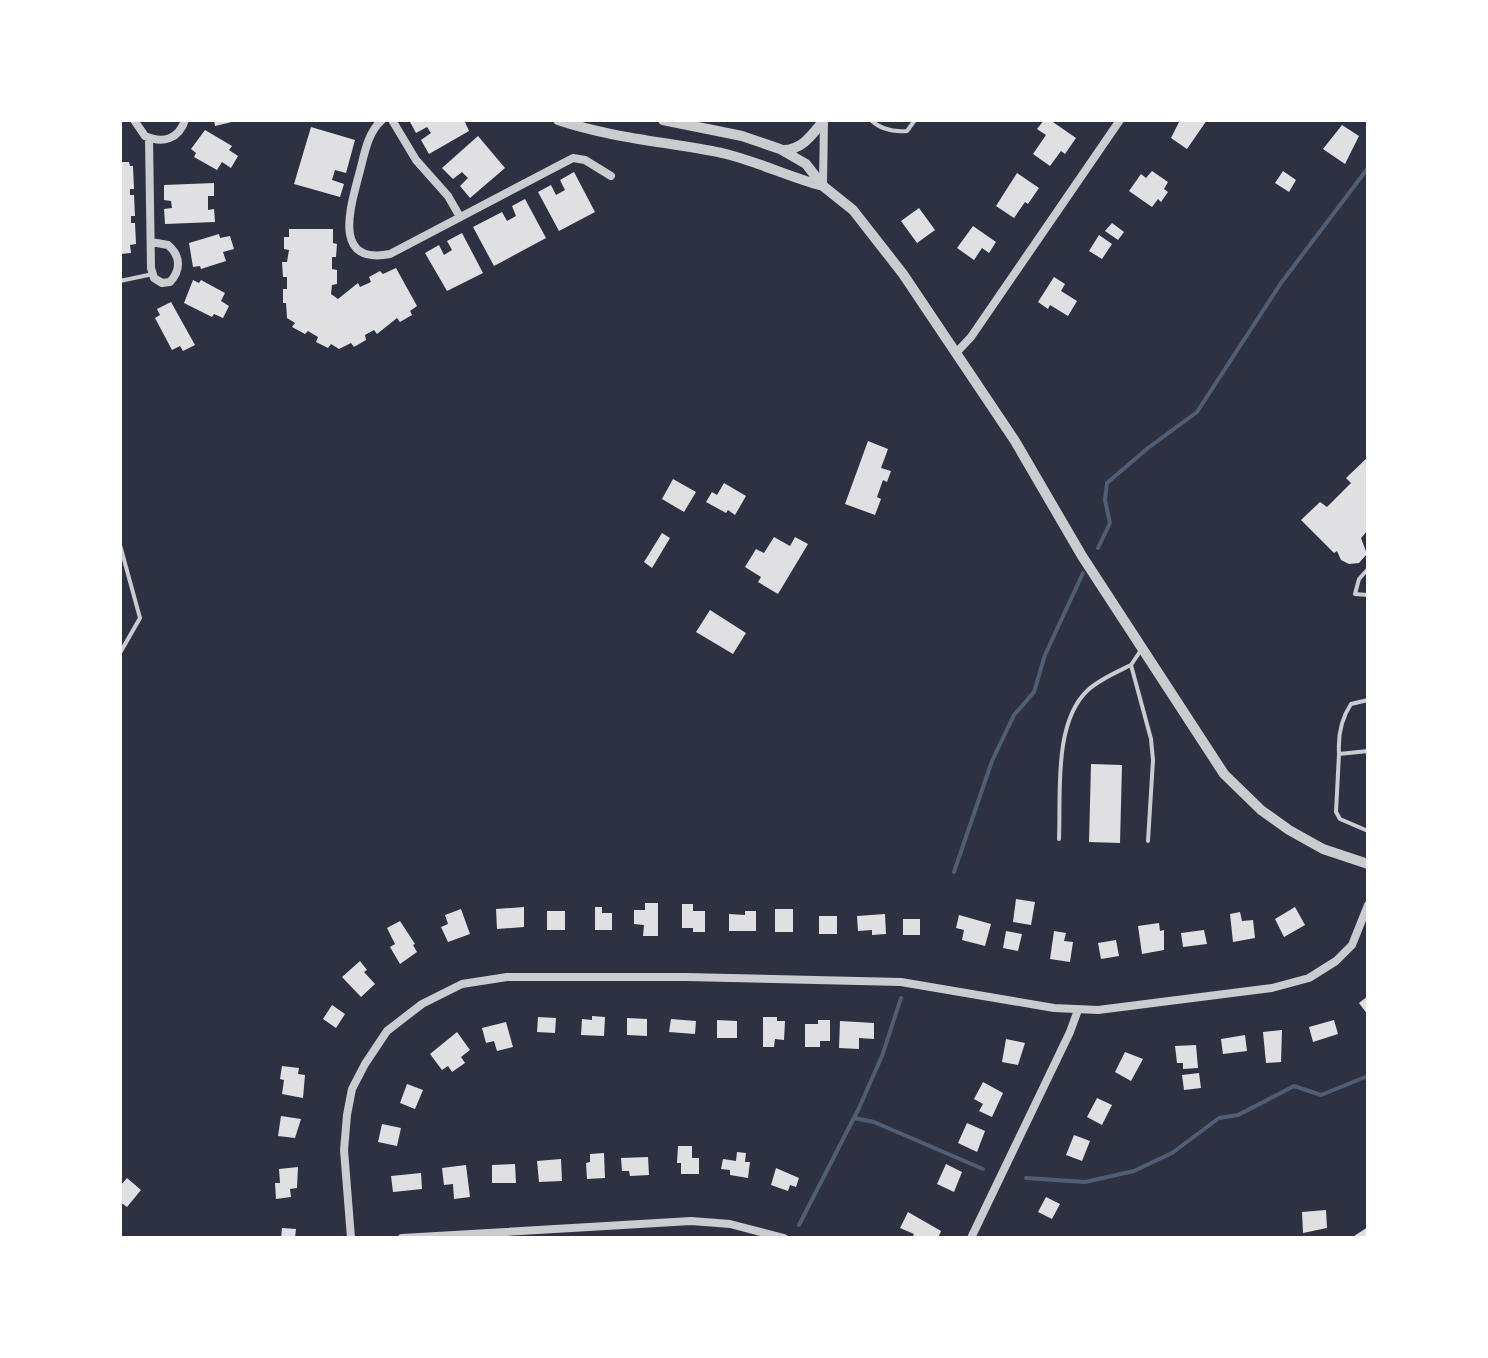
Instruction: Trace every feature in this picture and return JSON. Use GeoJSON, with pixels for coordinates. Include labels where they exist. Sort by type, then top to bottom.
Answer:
{"type":"FeatureCollection","features":[{"type":"Feature","properties":{"kind":"street"},"geometry":{"type":"LineString","coordinates":[[134,120],[139,130],[149,138],[162,141],[178,134],[185,120]]}},
{"type":"Feature","properties":{"kind":"street"},"geometry":{"type":"LineString","coordinates":[[382,120],[369,140],[347,223],[353,242],[368,254],[390,254],[573,158],[585,160],[611,176]]}},
{"type":"Feature","properties":{"kind":"street"},"geometry":{"type":"LineString","coordinates":[[392,120],[416,160],[448,196],[460,217]]}},
{"type":"Feature","properties":{"kind":"street"},"geometry":{"type":"LineString","coordinates":[[558,120],[590,130],[748,159],[798,180],[823,186]]}},
{"type":"Feature","properties":{"kind":"street"},"geometry":{"type":"LineString","coordinates":[[663,120],[742,136],[780,149],[806,164],[823,186],[853,210],[903,274],[1015,441],[1082,556],[1214,761],[1246,797],[1301,837],[1323,849],[1368,864]]}},
{"type":"Feature","properties":{"kind":"street"},"geometry":{"type":"LineString","coordinates":[[823,186],[824,120]]}},
{"type":"Feature","properties":{"kind":"street"},"geometry":{"type":"LineString","coordinates":[[780,149],[794,150],[799,147],[824,120]]}},
{"type":"Feature","properties":{"kind":"street"},"geometry":{"type":"LineString","coordinates":[[956,353],[971,337],[1120,120]]}},
{"type":"Feature","properties":{"kind":"street"},"geometry":{"type":"LineString","coordinates":[[149,138],[151,242],[153,274],[162,283],[170,282],[179,266],[173,249],[151,242]]}},
{"type":"Feature","properties":{"kind":"street"},"geometry":{"type":"LineString","coordinates":[[351,1238],[344,1150],[352,1089],[387,1031],[422,1004],[462,984],[507,977],[901,982],[1078,1010],[1111,1009],[1272,988],[1309,978],[1336,961],[1352,945],[1368,905]]}},
{"type":"Feature","properties":{"kind":"street"},"geometry":{"type":"LineString","coordinates":[[971,1238],[1078,1010]]}},
{"type":"Feature","properties":{"kind":"street"},"geometry":{"type":"LineString","coordinates":[[402,1238],[691,1221],[730,1224],[784,1238]]}},
{"type":"Feature","properties":{"kind":"lane"},"geometry":{"type":"LineString","coordinates":[[871,121],[889,131],[907,131],[915,120]]}},
{"type":"Feature","properties":{"kind":"lane"},"geometry":{"type":"LineString","coordinates":[[120,281],[153,274]]}},
{"type":"Feature","properties":{"kind":"lane"},"geometry":{"type":"LineString","coordinates":[[120,545],[140,618],[120,653]]}},
{"type":"Feature","properties":{"kind":"lane"},"geometry":{"type":"LineString","coordinates":[[1368,569],[1359,579],[1355,594],[1368,595]]}},
{"type":"Feature","properties":{"kind":"lane"},"geometry":{"type":"LineString","coordinates":[[1059,839],[1063,740],[1070,717],[1089,689],[1131,665],[1142,648]]}},
{"type":"Feature","properties":{"kind":"lane"},"geometry":{"type":"LineString","coordinates":[[1131,665],[1151,739],[1153,760],[1148,841]]}},
{"type":"Feature","properties":{"kind":"lane"},"geometry":{"type":"LineString","coordinates":[[1368,700],[1351,704],[1344,713],[1338,738],[1336,812],[1340,819],[1368,831]]}},
{"type":"Feature","properties":{"kind":"lane"},"geometry":{"type":"LineString","coordinates":[[1339,754],[1368,751]]}},
{"type":"Feature","properties":{"kind":"building"},"geometry":{"type":"Polygon","coordinates":[[[214,120],[236,120],[236,121],[215,126],[214,120]]]}},
{"type":"Feature","properties":{"kind":"building"},"geometry":{"type":"Polygon","coordinates":[[[409,120],[464,120],[469,131],[429,154],[421,140],[431,133],[427,127],[416,133],[409,120]]]}},
{"type":"Feature","properties":{"kind":"building"},"geometry":{"type":"Polygon","coordinates":[[[1044,120],[1050,120],[1076,138],[1065,154],[1061,151],[1050,166],[1033,154],[1046,135],[1037,129],[1044,120]]]}},
{"type":"Feature","properties":{"kind":"building"},"geometry":{"type":"Polygon","coordinates":[[[1180,120],[1207,120],[1187,149],[1171,138],[1180,120]]]}},
{"type":"Feature","properties":{"kind":"building"},"geometry":{"type":"Polygon","coordinates":[[[1342,125],[1359,136],[1345,164],[1323,149],[1342,125]]]}},
{"type":"Feature","properties":{"kind":"building"},"geometry":{"type":"Polygon","coordinates":[[[311,127],[355,140],[346,173],[335,170],[332,180],[344,184],[340,197],[294,184],[311,127]]]}},
{"type":"Feature","properties":{"kind":"building"},"geometry":{"type":"Polygon","coordinates":[[[205,130],[232,146],[229,150],[238,156],[231,168],[222,162],[217,170],[194,157],[196,153],[191,149],[205,130]]]}},
{"type":"Feature","properties":{"kind":"building"},"geometry":{"type":"Polygon","coordinates":[[[478,136],[505,168],[470,198],[460,186],[468,178],[462,172],[453,179],[442,168],[478,136]]]}},
{"type":"Feature","properties":{"kind":"building"},"geometry":{"type":"Polygon","coordinates":[[[120,162],[129,162],[133,166],[134,189],[130,189],[130,195],[134,195],[135,216],[131,216],[131,223],[135,223],[136,244],[130,245],[131,253],[120,254],[120,162]]]}},
{"type":"Feature","properties":{"kind":"building"},"geometry":{"type":"Polygon","coordinates":[[[1152,171],[1168,182],[1164,189],[1168,192],[1161,202],[1158,199],[1152,207],[1129,191],[1141,174],[1146,178],[1152,171]]]}},
{"type":"Feature","properties":{"kind":"building"},"geometry":{"type":"Polygon","coordinates":[[[1283,171],[1296,180],[1289,192],[1275,183],[1283,171]]]}},
{"type":"Feature","properties":{"kind":"building"},"geometry":{"type":"Polygon","coordinates":[[[574,172],[595,212],[559,231],[538,192],[551,185],[556,195],[565,190],[560,180],[574,172]]]}},
{"type":"Feature","properties":{"kind":"building"},"geometry":{"type":"Polygon","coordinates":[[[1017,173],[1039,188],[1014,218],[996,206],[1017,173]]]}},
{"type":"Feature","properties":{"kind":"building"},"geometry":{"type":"Polygon","coordinates":[[[214,183],[214,196],[208,196],[208,210],[214,209],[215,222],[165,224],[164,209],[172,208],[171,201],[164,200],[164,185],[214,183]]]}},
{"type":"Feature","properties":{"kind":"building"},"geometry":{"type":"Polygon","coordinates":[[[525,199],[546,238],[494,266],[473,227],[502,212],[507,221],[516,216],[512,206],[525,199]]]}},
{"type":"Feature","properties":{"kind":"building"},"geometry":{"type":"Polygon","coordinates":[[[919,208],[935,230],[917,243],[901,221],[919,208]]]}},
{"type":"Feature","properties":{"kind":"building"},"geometry":{"type":"Polygon","coordinates":[[[1112,223],[1124,232],[1118,240],[1105,231],[1112,223]]]}},
{"type":"Feature","properties":{"kind":"building"},"geometry":{"type":"Polygon","coordinates":[[[973,226],[996,242],[989,253],[982,248],[974,260],[957,248],[973,226]]]}},
{"type":"Feature","properties":{"kind":"building"},"geometry":{"type":"Polygon","coordinates":[[[289,229],[333,229],[333,243],[337,244],[332,269],[337,270],[337,284],[332,285],[331,294],[338,299],[358,283],[360,287],[371,282],[369,277],[380,271],[383,274],[396,268],[417,306],[410,311],[412,315],[400,322],[397,318],[377,334],[374,330],[365,335],[366,340],[354,347],[351,343],[339,349],[331,344],[328,348],[316,342],[318,337],[308,331],[305,334],[292,327],[295,323],[287,318],[286,303],[283,303],[287,277],[283,277],[282,262],[287,262],[289,250],[284,249],[284,237],[289,237],[289,229]]]}},
{"type":"Feature","properties":{"kind":"building"},"geometry":{"type":"Polygon","coordinates":[[[462,233],[483,273],[447,291],[425,253],[439,245],[444,255],[452,250],[447,241],[462,233]]]}},
{"type":"Feature","properties":{"kind":"building"},"geometry":{"type":"Polygon","coordinates":[[[219,234],[220,238],[230,236],[234,249],[223,252],[226,261],[201,269],[200,266],[193,267],[189,243],[219,234]]]}},
{"type":"Feature","properties":{"kind":"building"},"geometry":{"type":"Polygon","coordinates":[[[1099,235],[1112,244],[1102,259],[1089,251],[1099,235]]]}},
{"type":"Feature","properties":{"kind":"building"},"geometry":{"type":"Polygon","coordinates":[[[1054,277],[1065,284],[1061,291],[1077,301],[1068,316],[1038,302],[1054,277]]]}},
{"type":"Feature","properties":{"kind":"building"},"geometry":{"type":"Polygon","coordinates":[[[193,280],[199,283],[201,280],[225,293],[221,301],[229,306],[223,318],[214,314],[212,317],[184,303],[193,280]]]}},
{"type":"Feature","properties":{"kind":"building"},"geometry":{"type":"Polygon","coordinates":[[[171,302],[195,345],[183,351],[180,346],[172,350],[155,318],[160,315],[157,309],[171,302]]]}},
{"type":"Feature","properties":{"kind":"building"},"geometry":{"type":"Polygon","coordinates":[[[868,441],[888,449],[881,468],[891,471],[887,482],[883,480],[875,515],[845,504],[868,441]]]}},
{"type":"Feature","properties":{"kind":"building"},"geometry":{"type":"Polygon","coordinates":[[[1368,457],[1368,530],[1361,538],[1367,554],[1359,563],[1349,564],[1341,560],[1337,551],[1334,553],[1301,520],[1320,502],[1327,507],[1351,483],[1346,478],[1368,457]]]}},
{"type":"Feature","properties":{"kind":"building"},"geometry":{"type":"Polygon","coordinates":[[[673,479],[696,492],[684,512],[662,499],[673,479]]]}},
{"type":"Feature","properties":{"kind":"building"},"geometry":{"type":"Polygon","coordinates":[[[724,483],[746,496],[735,515],[706,502],[712,492],[717,495],[724,483]]]}},
{"type":"Feature","properties":{"kind":"building"},"geometry":{"type":"Polygon","coordinates":[[[662,533],[670,538],[652,568],[644,562],[662,533]]]}},
{"type":"Feature","properties":{"kind":"building"},"geometry":{"type":"Polygon","coordinates":[[[774,537],[790,546],[795,537],[808,544],[778,594],[758,582],[761,577],[745,567],[756,549],[764,553],[774,537]]]}},
{"type":"Feature","properties":{"kind":"building"},"geometry":{"type":"Polygon","coordinates":[[[710,610],[746,633],[733,654],[696,632],[710,610]]]}},
{"type":"Feature","properties":{"kind":"building"},"geometry":{"type":"Polygon","coordinates":[[[1091,764],[1122,765],[1120,843],[1089,842],[1091,764]]]}},
{"type":"Feature","properties":{"kind":"building"},"geometry":{"type":"Polygon","coordinates":[[[1016,899],[1035,902],[1031,925],[1013,922],[1016,899]]]}},
{"type":"Feature","properties":{"kind":"building"},"geometry":{"type":"Polygon","coordinates":[[[645,903],[658,903],[658,936],[643,936],[644,925],[634,924],[634,910],[645,910],[645,903]]]}},
{"type":"Feature","properties":{"kind":"building"},"geometry":{"type":"Polygon","coordinates":[[[682,904],[693,904],[693,911],[705,911],[705,932],[682,928],[682,904]]]}},
{"type":"Feature","properties":{"kind":"building"},"geometry":{"type":"Polygon","coordinates":[[[524,907],[524,927],[497,929],[496,909],[524,907]]]}},
{"type":"Feature","properties":{"kind":"building"},"geometry":{"type":"Polygon","coordinates":[[[595,907],[602,907],[602,913],[612,913],[612,930],[595,930],[595,907]]]}},
{"type":"Feature","properties":{"kind":"building"},"geometry":{"type":"Polygon","coordinates":[[[1295,907],[1305,925],[1284,937],[1275,919],[1295,907]]]}},
{"type":"Feature","properties":{"kind":"building"},"geometry":{"type":"Polygon","coordinates":[[[461,909],[470,934],[448,942],[441,927],[448,924],[445,915],[461,909]]]}},
{"type":"Feature","properties":{"kind":"building"},"geometry":{"type":"Polygon","coordinates":[[[775,909],[793,909],[793,932],[775,932],[775,909]]]}},
{"type":"Feature","properties":{"kind":"building"},"geometry":{"type":"Polygon","coordinates":[[[547,911],[565,911],[565,930],[547,930],[547,911]]]}},
{"type":"Feature","properties":{"kind":"building"},"geometry":{"type":"Polygon","coordinates":[[[745,911],[756,911],[756,931],[729,931],[729,914],[745,915],[745,911]]]}},
{"type":"Feature","properties":{"kind":"building"},"geometry":{"type":"Polygon","coordinates":[[[1240,912],[1242,921],[1253,920],[1255,938],[1233,942],[1230,914],[1240,912]]]}},
{"type":"Feature","properties":{"kind":"building"},"geometry":{"type":"Polygon","coordinates":[[[885,914],[886,934],[872,935],[872,930],[858,931],[857,916],[885,914]]]}},
{"type":"Feature","properties":{"kind":"building"},"geometry":{"type":"Polygon","coordinates":[[[959,915],[991,924],[985,946],[962,940],[964,930],[956,928],[959,915]]]}},
{"type":"Feature","properties":{"kind":"building"},"geometry":{"type":"Polygon","coordinates":[[[819,916],[837,916],[837,934],[819,934],[819,916]]]}},
{"type":"Feature","properties":{"kind":"building"},"geometry":{"type":"Polygon","coordinates":[[[903,919],[920,919],[920,935],[903,935],[903,919]]]}},
{"type":"Feature","properties":{"kind":"building"},"geometry":{"type":"Polygon","coordinates":[[[400,921],[417,952],[400,964],[390,947],[395,944],[387,928],[400,921]]]}},
{"type":"Feature","properties":{"kind":"building"},"geometry":{"type":"Polygon","coordinates":[[[1159,923],[1160,931],[1164,930],[1164,950],[1142,954],[1138,926],[1159,923]]]}},
{"type":"Feature","properties":{"kind":"building"},"geometry":{"type":"Polygon","coordinates":[[[1204,930],[1207,944],[1183,947],[1181,933],[1204,930]]]}},
{"type":"Feature","properties":{"kind":"building"},"geometry":{"type":"Polygon","coordinates":[[[1006,931],[1022,934],[1018,951],[1003,948],[1006,931]]]}},
{"type":"Feature","properties":{"kind":"building"},"geometry":{"type":"Polygon","coordinates":[[[1054,931],[1066,933],[1064,941],[1073,942],[1070,962],[1050,959],[1054,931]]]}},
{"type":"Feature","properties":{"kind":"building"},"geometry":{"type":"Polygon","coordinates":[[[1116,940],[1119,956],[1101,959],[1098,943],[1116,940]]]}},
{"type":"Feature","properties":{"kind":"building"},"geometry":{"type":"Polygon","coordinates":[[[360,961],[367,970],[364,972],[375,984],[361,997],[342,977],[360,961]]]}},
{"type":"Feature","properties":{"kind":"building"},"geometry":{"type":"Polygon","coordinates":[[[1368,996],[1368,1015],[1359,1003],[1368,996]]]}},
{"type":"Feature","properties":{"kind":"building"},"geometry":{"type":"Polygon","coordinates":[[[332,1005],[345,1014],[336,1028],[323,1019],[332,1005]]]}},
{"type":"Feature","properties":{"kind":"building"},"geometry":{"type":"Polygon","coordinates":[[[592,1016],[605,1017],[604,1036],[581,1035],[582,1019],[592,1020],[592,1016]]]}},
{"type":"Feature","properties":{"kind":"building"},"geometry":{"type":"Polygon","coordinates":[[[538,1017],[556,1018],[555,1033],[537,1032],[538,1017]]]}},
{"type":"Feature","properties":{"kind":"building"},"geometry":{"type":"Polygon","coordinates":[[[763,1017],[777,1017],[777,1021],[785,1021],[784,1040],[775,1039],[774,1047],[763,1047],[763,1017]]]}},
{"type":"Feature","properties":{"kind":"building"},"geometry":{"type":"Polygon","coordinates":[[[627,1018],[647,1019],[647,1036],[627,1035],[627,1018]]]}},
{"type":"Feature","properties":{"kind":"building"},"geometry":{"type":"Polygon","coordinates":[[[671,1019],[696,1021],[695,1034],[669,1032],[671,1019]]]}},
{"type":"Feature","properties":{"kind":"building"},"geometry":{"type":"Polygon","coordinates":[[[717,1020],[737,1021],[737,1038],[717,1038],[717,1020]]]}},
{"type":"Feature","properties":{"kind":"building"},"geometry":{"type":"Polygon","coordinates":[[[818,1020],[830,1020],[830,1041],[820,1041],[820,1047],[805,1047],[805,1024],[818,1024],[818,1020]]]}},
{"type":"Feature","properties":{"kind":"building"},"geometry":{"type":"Polygon","coordinates":[[[1334,1020],[1338,1034],[1313,1042],[1309,1027],[1334,1020]]]}},
{"type":"Feature","properties":{"kind":"building"},"geometry":{"type":"Polygon","coordinates":[[[840,1021],[874,1023],[874,1039],[859,1038],[859,1049],[839,1048],[840,1021]]]}},
{"type":"Feature","properties":{"kind":"building"},"geometry":{"type":"Polygon","coordinates":[[[506,1022],[513,1047],[497,1051],[494,1041],[486,1043],[482,1028],[506,1022]]]}},
{"type":"Feature","properties":{"kind":"building"},"geometry":{"type":"Polygon","coordinates":[[[1282,1030],[1281,1062],[1266,1063],[1263,1032],[1282,1030]]]}},
{"type":"Feature","properties":{"kind":"building"},"geometry":{"type":"Polygon","coordinates":[[[457,1032],[470,1050],[461,1057],[465,1063],[452,1072],[448,1066],[442,1070],[430,1054],[457,1032]]]}},
{"type":"Feature","properties":{"kind":"building"},"geometry":{"type":"Polygon","coordinates":[[[1245,1035],[1247,1051],[1223,1054],[1221,1039],[1245,1035]]]}},
{"type":"Feature","properties":{"kind":"building"},"geometry":{"type":"Polygon","coordinates":[[[1006,1039],[1025,1043],[1018,1065],[1002,1062],[1006,1039]]]}},
{"type":"Feature","properties":{"kind":"building"},"geometry":{"type":"Polygon","coordinates":[[[1196,1045],[1198,1068],[1183,1069],[1183,1063],[1177,1063],[1175,1046],[1196,1045]]]}},
{"type":"Feature","properties":{"kind":"building"},"geometry":{"type":"Polygon","coordinates":[[[1125,1052],[1143,1059],[1131,1081],[1115,1072],[1125,1052]]]}},
{"type":"Feature","properties":{"kind":"building"},"geometry":{"type":"Polygon","coordinates":[[[282,1066],[299,1068],[298,1074],[305,1075],[303,1098],[282,1094],[282,1066]]]}},
{"type":"Feature","properties":{"kind":"building"},"geometry":{"type":"Polygon","coordinates":[[[1199,1073],[1201,1088],[1184,1090],[1182,1075],[1199,1073]]]}},
{"type":"Feature","properties":{"kind":"building"},"geometry":{"type":"Polygon","coordinates":[[[983,1082],[1003,1093],[992,1117],[979,1111],[983,1104],[974,1099],[983,1082]]]}},
{"type":"Feature","properties":{"kind":"building"},"geometry":{"type":"Polygon","coordinates":[[[407,1084],[423,1090],[415,1109],[400,1103],[407,1084]]]}},
{"type":"Feature","properties":{"kind":"building"},"geometry":{"type":"Polygon","coordinates":[[[1097,1098],[1112,1105],[1102,1125],[1087,1117],[1097,1098]]]}},
{"type":"Feature","properties":{"kind":"building"},"geometry":{"type":"Polygon","coordinates":[[[281,1116],[301,1119],[295,1138],[278,1136],[281,1116]]]}},
{"type":"Feature","properties":{"kind":"building"},"geometry":{"type":"Polygon","coordinates":[[[967,1123],[985,1131],[977,1152],[958,1143],[967,1123]]]}},
{"type":"Feature","properties":{"kind":"building"},"geometry":{"type":"Polygon","coordinates":[[[382,1124],[401,1128],[397,1146],[378,1142],[382,1124]]]}},
{"type":"Feature","properties":{"kind":"building"},"geometry":{"type":"Polygon","coordinates":[[[1074,1135],[1090,1141],[1082,1161],[1066,1155],[1074,1135]]]}},
{"type":"Feature","properties":{"kind":"building"},"geometry":{"type":"Polygon","coordinates":[[[678,1146],[692,1146],[692,1158],[699,1158],[699,1174],[681,1174],[681,1163],[677,1163],[678,1146]]]}},
{"type":"Feature","properties":{"kind":"building"},"geometry":{"type":"Polygon","coordinates":[[[737,1152],[746,1153],[745,1162],[750,1162],[748,1178],[730,1175],[730,1170],[721,1169],[723,1159],[736,1161],[737,1152]]]}},
{"type":"Feature","properties":{"kind":"building"},"geometry":{"type":"Polygon","coordinates":[[[604,1153],[605,1178],[587,1179],[586,1163],[590,1162],[590,1154],[604,1153]]]}},
{"type":"Feature","properties":{"kind":"building"},"geometry":{"type":"Polygon","coordinates":[[[648,1157],[649,1175],[630,1176],[629,1171],[622,1171],[621,1158],[648,1157]]]}},
{"type":"Feature","properties":{"kind":"building"},"geometry":{"type":"Polygon","coordinates":[[[561,1159],[562,1181],[539,1182],[537,1161],[561,1159]]]}},
{"type":"Feature","properties":{"kind":"building"},"geometry":{"type":"Polygon","coordinates":[[[515,1164],[516,1183],[492,1183],[492,1165],[515,1164]]]}},
{"type":"Feature","properties":{"kind":"building"},"geometry":{"type":"Polygon","coordinates":[[[946,1164],[962,1172],[954,1192],[937,1184],[946,1164]]]}},
{"type":"Feature","properties":{"kind":"building"},"geometry":{"type":"Polygon","coordinates":[[[466,1165],[470,1197],[454,1199],[453,1184],[444,1185],[442,1168],[466,1165]]]}},
{"type":"Feature","properties":{"kind":"building"},"geometry":{"type":"Polygon","coordinates":[[[298,1167],[297,1188],[290,1189],[291,1197],[276,1199],[275,1183],[280,1183],[279,1169],[298,1167]]]}},
{"type":"Feature","properties":{"kind":"building"},"geometry":{"type":"Polygon","coordinates":[[[776,1168],[799,1178],[796,1187],[790,1185],[788,1191],[771,1185],[776,1168]]]}},
{"type":"Feature","properties":{"kind":"building"},"geometry":{"type":"Polygon","coordinates":[[[421,1173],[422,1189],[393,1192],[391,1176],[421,1173]]]}},
{"type":"Feature","properties":{"kind":"building"},"geometry":{"type":"Polygon","coordinates":[[[127,1178],[141,1190],[127,1207],[120,1202],[120,1186],[127,1178]]]}},
{"type":"Feature","properties":{"kind":"building"},"geometry":{"type":"Polygon","coordinates":[[[1046,1197],[1060,1204],[1052,1219],[1038,1212],[1046,1197]]]}},
{"type":"Feature","properties":{"kind":"building"},"geometry":{"type":"Polygon","coordinates":[[[1326,1210],[1327,1228],[1303,1233],[1302,1212],[1326,1210]]]}},
{"type":"Feature","properties":{"kind":"building"},"geometry":{"type":"Polygon","coordinates":[[[908,1212],[941,1231],[938,1238],[912,1238],[914,1234],[900,1228],[908,1212]]]}},
{"type":"Feature","properties":{"kind":"building"},"geometry":{"type":"Polygon","coordinates":[[[1368,1227],[1368,1238],[1351,1238],[1368,1227]]]}},
{"type":"Feature","properties":{"kind":"building"},"geometry":{"type":"Polygon","coordinates":[[[282,1228],[296,1229],[295,1238],[281,1238],[282,1228]]]}},
{"type":"Feature","properties":{"kind":"waterway"},"geometry":{"type":"LineString","coordinates":[[1098,548],[1110,523],[1105,500],[1107,483],[1197,412],[1281,283],[1368,168]]}},
{"type":"Feature","properties":{"kind":"waterway"},"geometry":{"type":"LineString","coordinates":[[954,872],[992,761],[1014,715],[1034,692],[1045,655],[1083,573]]}},
{"type":"Feature","properties":{"kind":"waterway"},"geometry":{"type":"LineString","coordinates":[[799,1225],[859,1108],[882,1056],[901,998]]}},
{"type":"Feature","properties":{"kind":"waterway"},"geometry":{"type":"LineString","coordinates":[[1026,1178],[1085,1182],[1134,1171],[1172,1153],[1219,1118],[1238,1115],[1294,1086],[1321,1095],[1368,1076]]}},
{"type":"Feature","properties":{"kind":"waterway"},"geometry":{"type":"LineString","coordinates":[[854,1118],[874,1122],[983,1169]]}}]}
